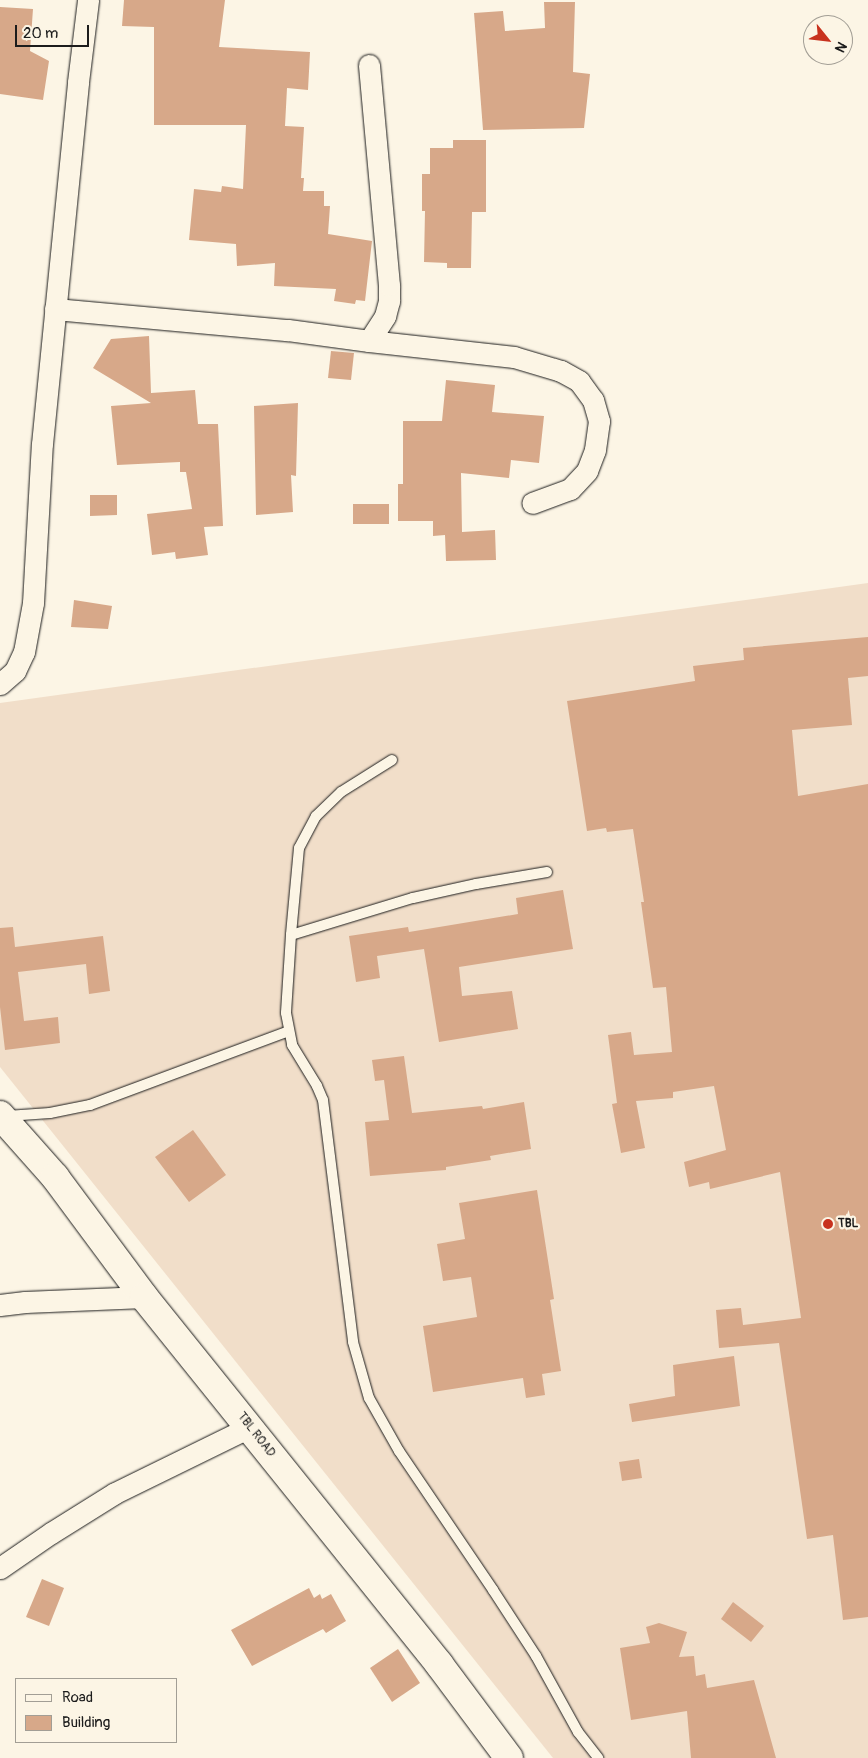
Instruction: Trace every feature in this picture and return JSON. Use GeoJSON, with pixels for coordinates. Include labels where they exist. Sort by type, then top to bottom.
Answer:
{"type":"FeatureCollection","features":[{"type":"Feature","properties":{"kind":"street"},"geometry":{"type":"LineString","coordinates":[[0,684],[15,672],[24,652],[33,603],[42,444],[88,0]]}},
{"type":"Feature","properties":{"kind":"street"},"geometry":{"type":"LineString","coordinates":[[369,341],[385,316],[389,301],[390,285],[370,66]]}},
{"type":"Feature","properties":{"kind":"street"},"geometry":{"type":"LineString","coordinates":[[55,309],[288,330],[514,357],[561,371],[579,381],[593,400],[599,421],[595,450],[586,471],[570,488],[532,503]]}},
{"type":"Feature","properties":{"kind":"street","name":"TBL ROAD"},"geometry":{"type":"LineString","coordinates":[[0,1116],[55,1177],[144,1297],[439,1664],[509,1758]]}},
{"type":"Feature","properties":{"kind":"street"},"geometry":{"type":"LineString","coordinates":[[0,1305],[144,1297]]}},
{"type":"Feature","properties":{"kind":"street"},"geometry":{"type":"LineString","coordinates":[[0,1568],[115,1493],[250,1427]]}},
{"type":"Feature","properties":{"kind":"lane"},"geometry":{"type":"LineString","coordinates":[[392,760],[340,792],[316,816],[299,848],[291,935],[286,1013],[292,1045],[317,1086],[323,1100],[353,1342],[369,1398],[399,1451],[536,1656],[578,1732],[598,1758]]}},
{"type":"Feature","properties":{"kind":"lane"},"geometry":{"type":"LineString","coordinates":[[291,935],[413,898],[476,884],[547,872]]}},
{"type":"Feature","properties":{"kind":"lane"},"geometry":{"type":"LineString","coordinates":[[0,1116],[50,1113],[90,1105],[289,1031]]}},
{"type":"Feature","properties":{"kind":"shaded area"},"geometry":{"type":"Polygon","coordinates":[[[868,583],[868,1758],[553,1758],[0,1067],[0,703],[868,583]]]}},
{"type":"Feature","properties":{"kind":"building"},"geometry":{"type":"Polygon","coordinates":[[[124,0],[225,0],[219,47],[310,52],[308,90],[287,88],[285,126],[304,127],[301,178],[304,178],[303,191],[324,191],[324,206],[330,206],[328,234],[372,241],[365,301],[356,300],[355,304],[334,301],[336,289],[274,286],[275,263],[237,266],[236,244],[189,240],[194,189],[221,192],[222,186],[243,189],[246,125],[154,125],[154,27],[122,26],[124,0]]]}},
{"type":"Feature","properties":{"kind":"building"},"geometry":{"type":"Polygon","coordinates":[[[544,2],[575,2],[573,72],[590,74],[584,128],[483,130],[474,13],[503,11],[505,31],[545,28],[544,2]]]}},
{"type":"Feature","properties":{"kind":"building"},"geometry":{"type":"Polygon","coordinates":[[[0,7],[33,9],[30,51],[49,61],[43,100],[0,94],[0,7]]]}},
{"type":"Feature","properties":{"kind":"building"},"geometry":{"type":"Polygon","coordinates":[[[453,140],[486,140],[486,212],[472,212],[471,268],[447,268],[447,263],[424,262],[425,211],[422,211],[422,174],[430,174],[430,148],[453,148],[453,140]]]}},
{"type":"Feature","properties":{"kind":"building"},"geometry":{"type":"Polygon","coordinates":[[[149,336],[151,393],[195,390],[198,424],[218,424],[223,526],[204,527],[208,555],[176,559],[175,552],[152,555],[147,514],[192,509],[186,472],[180,472],[180,462],[117,465],[111,406],[151,403],[93,368],[111,339],[149,336]]]}},
{"type":"Feature","properties":{"kind":"building"},"geometry":{"type":"Polygon","coordinates":[[[331,351],[354,353],[351,380],[328,378],[331,351]]]}},
{"type":"Feature","properties":{"kind":"building"},"geometry":{"type":"Polygon","coordinates":[[[446,380],[495,385],[492,412],[544,416],[539,463],[511,460],[509,478],[461,473],[462,532],[495,530],[496,560],[446,561],[445,535],[433,536],[433,521],[398,521],[398,484],[403,484],[403,421],[442,421],[446,380]]]}},
{"type":"Feature","properties":{"kind":"building"},"geometry":{"type":"Polygon","coordinates":[[[298,403],[296,476],[291,475],[293,512],[256,515],[254,406],[298,403]]]}},
{"type":"Feature","properties":{"kind":"building"},"geometry":{"type":"Polygon","coordinates":[[[90,495],[117,495],[117,515],[90,516],[90,495]]]}},
{"type":"Feature","properties":{"kind":"building"},"geometry":{"type":"Polygon","coordinates":[[[353,504],[389,504],[389,524],[353,524],[353,504]]]}},
{"type":"Feature","properties":{"kind":"building"},"geometry":{"type":"Polygon","coordinates":[[[74,600],[112,606],[108,629],[71,627],[74,600]]]}},
{"type":"Feature","properties":{"kind":"building"},"geometry":{"type":"Polygon","coordinates":[[[868,637],[868,676],[848,678],[852,725],[792,730],[798,796],[868,784],[868,1617],[843,1620],[833,1535],[807,1539],[779,1343],[719,1348],[716,1310],[741,1308],[743,1325],[801,1318],[780,1172],[710,1189],[709,1182],[689,1187],[684,1162],[726,1150],[714,1086],[673,1092],[673,1098],[636,1101],[645,1148],[621,1153],[612,1104],[617,1103],[608,1035],[631,1032],[634,1055],[672,1052],[666,987],[653,988],[641,902],[644,902],[633,829],[607,832],[606,828],[587,831],[567,701],[695,681],[693,666],[744,660],[743,648],[868,637]]]}},
{"type":"Feature","properties":{"kind":"building"},"geometry":{"type":"Polygon","coordinates":[[[563,890],[573,949],[459,967],[462,996],[512,991],[518,1029],[439,1042],[424,949],[377,956],[380,978],[356,982],[349,936],[408,927],[409,932],[518,914],[516,898],[563,890]]]}},
{"type":"Feature","properties":{"kind":"building"},"geometry":{"type":"Polygon","coordinates":[[[13,927],[15,947],[103,936],[110,991],[89,994],[86,964],[18,972],[24,1021],[58,1017],[60,1043],[5,1050],[0,1007],[0,928],[13,927]]]}},
{"type":"Feature","properties":{"kind":"building"},"geometry":{"type":"Polygon","coordinates":[[[404,1056],[412,1113],[482,1106],[483,1109],[524,1102],[531,1149],[490,1156],[491,1160],[446,1167],[446,1170],[370,1176],[365,1122],[389,1120],[384,1080],[375,1081],[372,1060],[404,1056]]]}},
{"type":"Feature","properties":{"kind":"building"},"geometry":{"type":"Polygon","coordinates":[[[193,1130],[226,1175],[189,1202],[155,1157],[193,1130]]]}},
{"type":"Feature","properties":{"kind":"building"},"geometry":{"type":"Polygon","coordinates":[[[537,1190],[554,1299],[550,1300],[561,1371],[542,1374],[545,1395],[526,1398],[523,1378],[433,1392],[423,1326],[477,1317],[471,1277],[443,1281],[437,1244],[465,1239],[459,1203],[537,1190]]]}},
{"type":"Feature","properties":{"kind":"building"},"geometry":{"type":"Polygon","coordinates":[[[734,1356],[740,1406],[632,1422],[629,1404],[675,1396],[673,1365],[734,1356]]]}},
{"type":"Feature","properties":{"kind":"building"},"geometry":{"type":"Polygon","coordinates":[[[639,1459],[642,1478],[622,1481],[619,1462],[639,1459]]]}},
{"type":"Feature","properties":{"kind":"building"},"geometry":{"type":"Polygon","coordinates":[[[42,1579],[64,1588],[49,1626],[26,1617],[42,1579]]]}},
{"type":"Feature","properties":{"kind":"building"},"geometry":{"type":"Polygon","coordinates":[[[309,1588],[314,1598],[320,1594],[322,1599],[331,1594],[346,1621],[326,1633],[323,1629],[252,1666],[231,1630],[309,1588]]]}},
{"type":"Feature","properties":{"kind":"building"},"geometry":{"type":"Polygon","coordinates":[[[733,1602],[764,1626],[751,1642],[721,1619],[733,1602]]]}},
{"type":"Feature","properties":{"kind":"building"},"geometry":{"type":"Polygon","coordinates":[[[659,1623],[687,1632],[679,1657],[694,1656],[696,1676],[705,1674],[707,1688],[754,1680],[776,1758],[691,1758],[687,1711],[631,1720],[620,1648],[650,1643],[646,1627],[659,1623]]]}},
{"type":"Feature","properties":{"kind":"building"},"geometry":{"type":"Polygon","coordinates":[[[398,1649],[420,1683],[392,1702],[370,1668],[398,1649]]]}},
{"type":"Feature","properties":{"kind":"place","name":"TBL"},"geometry":{"type":"Point","coordinates":[828,1224]}}]}
